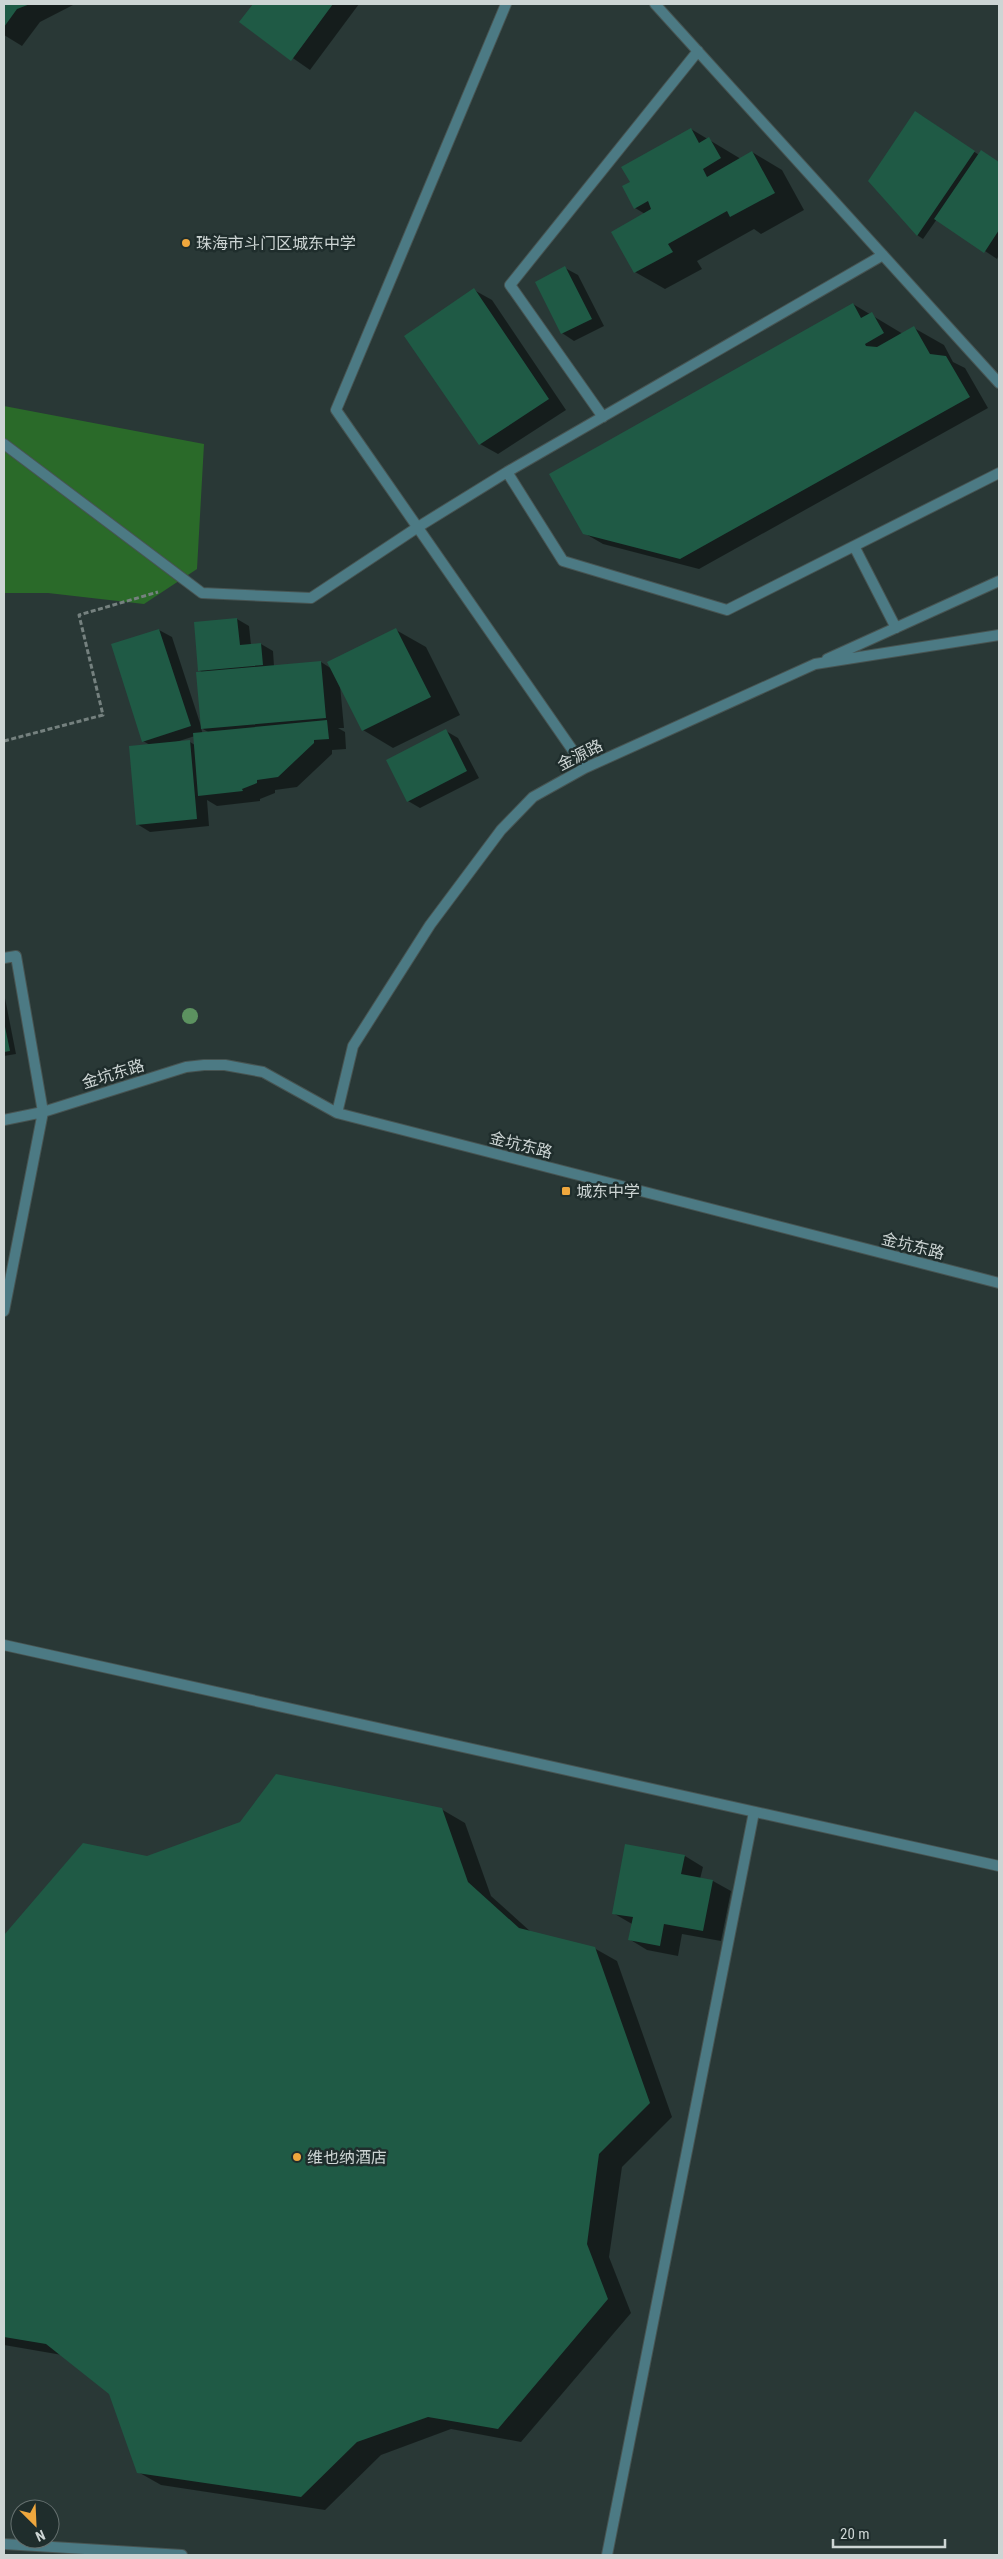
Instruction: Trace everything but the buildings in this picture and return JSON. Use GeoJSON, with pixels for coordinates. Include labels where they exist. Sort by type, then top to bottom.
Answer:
{"type":"FeatureCollection","features":[{"type":"Feature","properties":{"kind":"street"},"geometry":{"type":"LineString","coordinates":[[506,4],[336,410],[585,768]]}},
{"type":"Feature","properties":{"kind":"street"},"geometry":{"type":"LineString","coordinates":[[655,4],[999,383]]}},
{"type":"Feature","properties":{"kind":"street"},"geometry":{"type":"LineString","coordinates":[[603,417],[510,284],[698,51]]}},
{"type":"Feature","properties":{"kind":"street"},"geometry":{"type":"LineString","coordinates":[[4,444],[202,593],[311,598],[418,527],[507,472],[883,255]]}},
{"type":"Feature","properties":{"kind":"street"},"geometry":{"type":"LineString","coordinates":[[507,472],[563,561],[727,610],[999,472]]}},
{"type":"Feature","properties":{"kind":"street"},"geometry":{"type":"LineString","coordinates":[[854,546],[896,628]]}},
{"type":"Feature","properties":{"kind":"street"},"geometry":{"type":"LineString","coordinates":[[816,664],[999,581]]}},
{"type":"Feature","properties":{"kind":"street","name":"金源路"},"geometry":{"type":"LineString","coordinates":[[337,1113],[353,1046],[430,925],[500,830],[533,797],[585,768],[816,664],[999,635]]}},
{"type":"Feature","properties":{"kind":"street"},"geometry":{"type":"LineString","coordinates":[[4,958],[16,956],[43,1112],[4,1311]]}},
{"type":"Feature","properties":{"kind":"street","name":"金坑东路"},"geometry":{"type":"LineString","coordinates":[[4,1120],[43,1112],[186,1068],[225,1064],[263,1072],[337,1113],[999,1284]]}},
{"type":"Feature","properties":{"kind":"street"},"geometry":{"type":"LineString","coordinates":[[4,1645],[999,1866]]}},
{"type":"Feature","properties":{"kind":"street"},"geometry":{"type":"LineString","coordinates":[[607,2555],[754,1812]]}},
{"type":"Feature","properties":{"kind":"street"},"geometry":{"type":"LineString","coordinates":[[4,2544],[182,2555]]}},
{"type":"Feature","properties":{"kind":"path"},"geometry":{"type":"LineString","coordinates":[[4,740],[103,714],[79,615],[188,583]]}},
{"type":"Feature","properties":{"kind":"green space"},"geometry":{"type":"Polygon","coordinates":[[[4,406],[204,444],[197,569],[144,604],[48,593],[4,593],[4,406]]]}},
{"type":"Feature","properties":{"kind":"place","name":"珠海市斗门区城东中学"},"geometry":{"type":"Point","coordinates":[186,243]}},
{"type":"Feature","properties":{"kind":"place","name":"城东中学"},"geometry":{"type":"Point","coordinates":[566,1191]}},
{"type":"Feature","properties":{"kind":"place","name":"维也纳酒店"},"geometry":{"type":"Point","coordinates":[297,2157]}}]}
